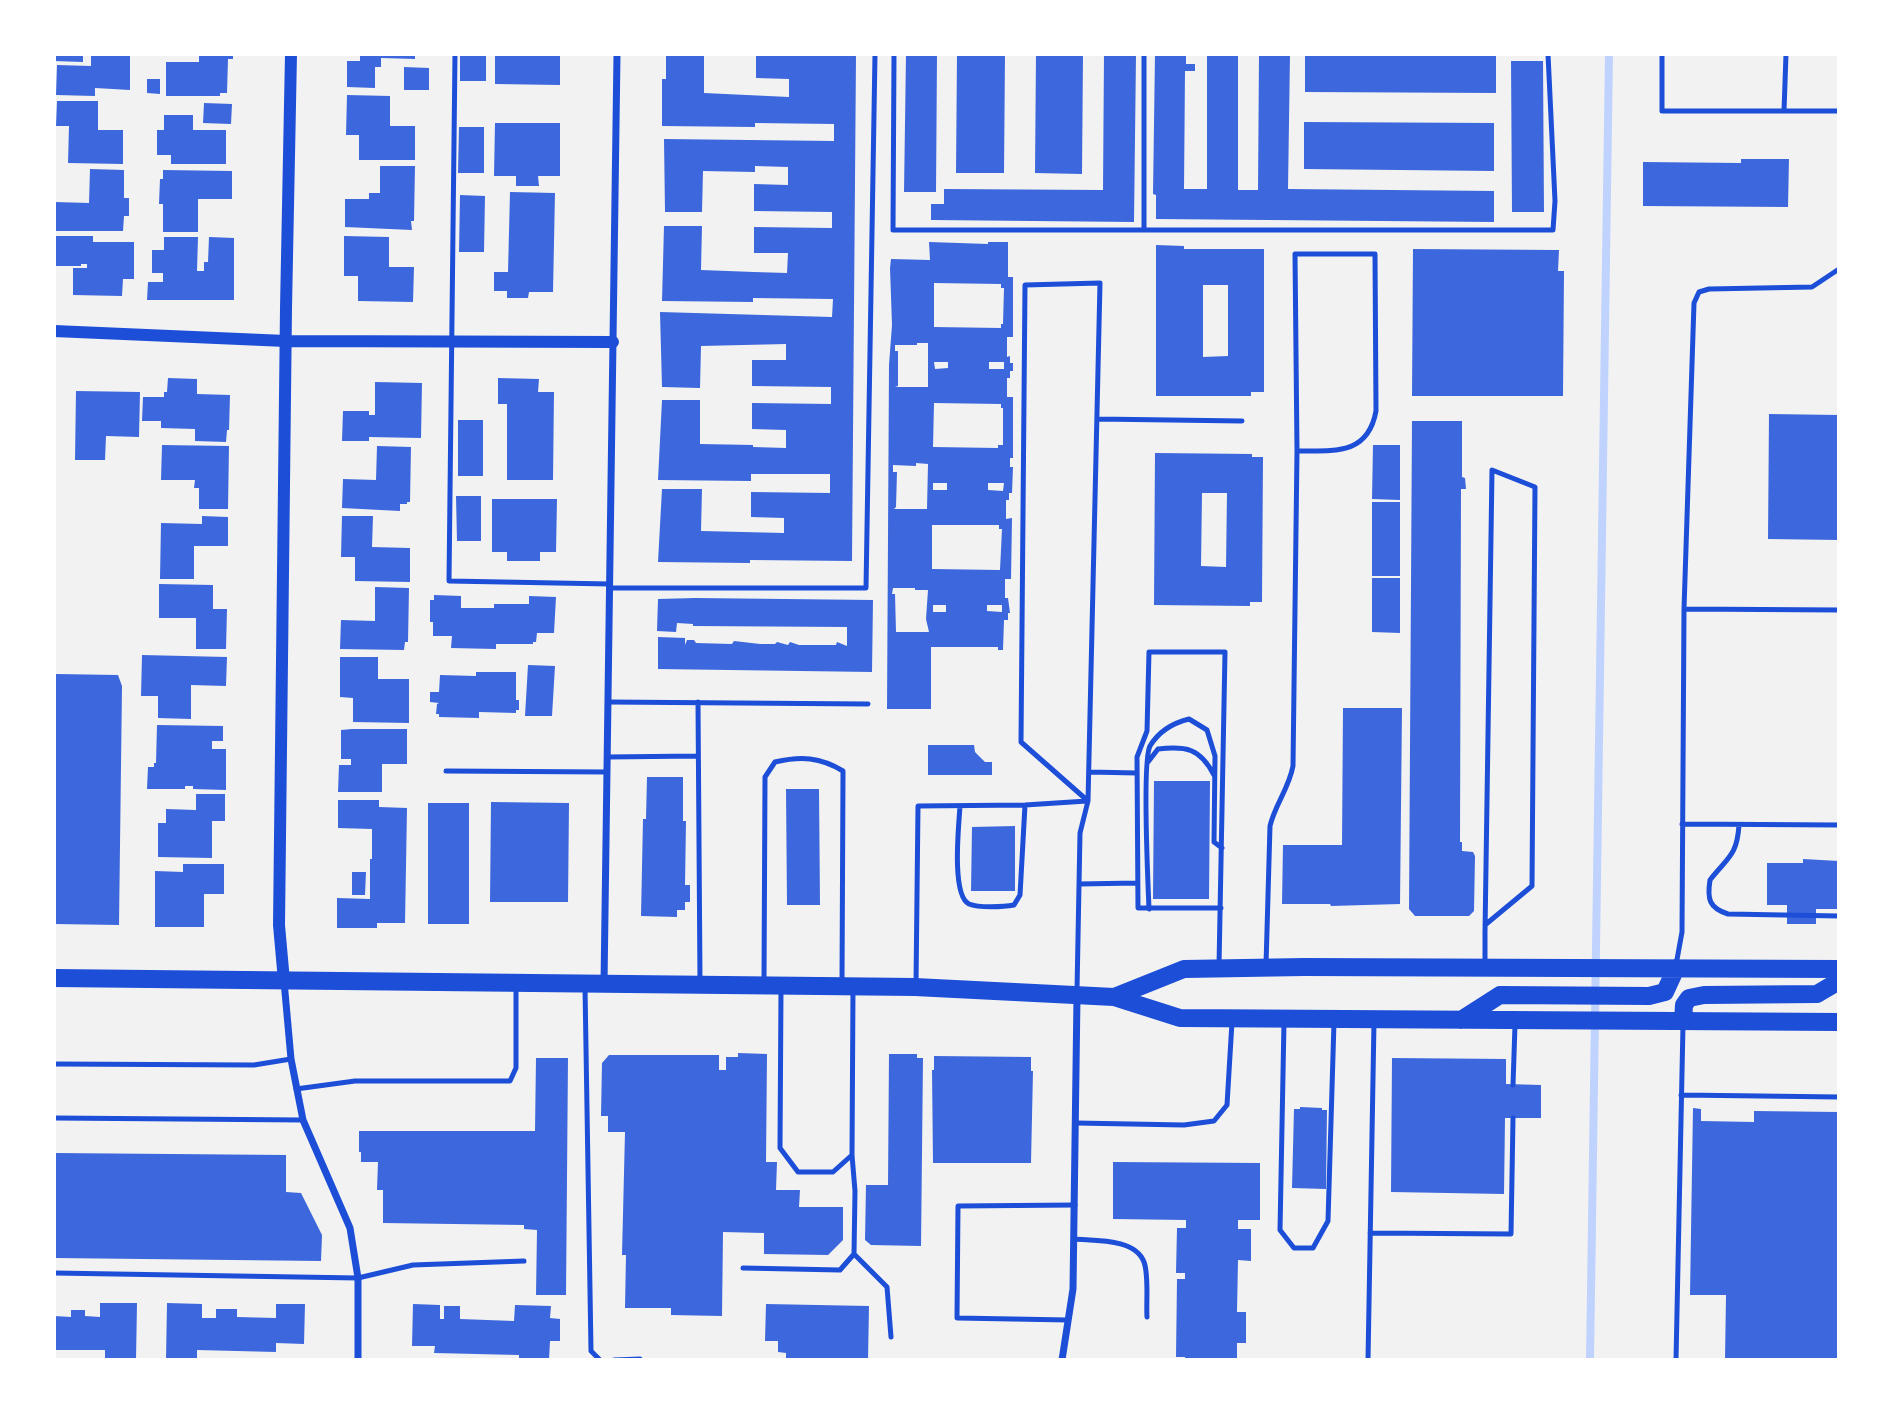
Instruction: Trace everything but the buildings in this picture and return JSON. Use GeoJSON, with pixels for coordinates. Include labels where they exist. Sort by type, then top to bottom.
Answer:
{"type":"FeatureCollection","features":[{"type":"Feature","properties":{"kind":"main road"},"geometry":{"type":"LineString","coordinates":[[1461,1020],[1500,995],[1649,996],[1665,992],[1676,968]]}},
{"type":"Feature","properties":{"kind":"main road"},"geometry":{"type":"LineString","coordinates":[[1114,997],[1184,969],[1839,969]]}},
{"type":"Feature","properties":{"kind":"main road"},"geometry":{"type":"LineString","coordinates":[[54,978],[915,987],[1114,997],[1180,1018],[1839,1022]]}},
{"type":"Feature","properties":{"kind":"main road"},"geometry":{"type":"LineString","coordinates":[[1683,1021],[1684,1006],[1689,998],[1704,995],[1817,994],[1839,981]]}},
{"type":"Feature","properties":{"kind":"street"},"geometry":{"type":"LineString","coordinates":[[291,54],[279,925],[292,1059],[303,1120],[349,1228],[358,1278],[358,1360]]}},
{"type":"Feature","properties":{"kind":"street"},"geometry":{"type":"LineString","coordinates":[[604,984],[617,54]]}},
{"type":"Feature","properties":{"kind":"street"},"geometry":{"type":"LineString","coordinates":[[54,331],[286,341],[613,342]]}},
{"type":"Feature","properties":{"kind":"street"},"geometry":{"type":"LineString","coordinates":[[1062,1360],[1073,1289],[1077,995]]}},
{"type":"Feature","properties":{"kind":"lane"},"geometry":{"type":"LineString","coordinates":[[455,54],[449,581],[610,586],[866,588],[875,54]]}},
{"type":"Feature","properties":{"kind":"lane"},"geometry":{"type":"LineString","coordinates":[[894,54],[893,230],[1553,230],[1555,201],[1548,54]]}},
{"type":"Feature","properties":{"kind":"lane"},"geometry":{"type":"LineString","coordinates":[[1144,54],[1144,230]]}},
{"type":"Feature","properties":{"kind":"lane"},"geometry":{"type":"LineString","coordinates":[[1662,54],[1662,111],[1839,111]]}},
{"type":"Feature","properties":{"kind":"lane"},"geometry":{"type":"LineString","coordinates":[[1784,111],[1786,54]]}},
{"type":"Feature","properties":{"kind":"lane"},"geometry":{"type":"LineString","coordinates":[[1266,968],[1270,826],[1290,780],[1293,766],[1297,451],[1295,254],[1375,254],[1376,411],[1373,426],[1359,443],[1329,450],[1297,451]]}},
{"type":"Feature","properties":{"kind":"lane"},"geometry":{"type":"LineString","coordinates":[[1676,968],[1682,932],[1684,609],[1694,303],[1699,292],[1709,289],[1812,287],[1839,269]]}},
{"type":"Feature","properties":{"kind":"lane"},"geometry":{"type":"LineString","coordinates":[[1077,995],[1080,832],[1088,800],[1089,772],[1100,283],[1025,285],[1021,742],[1088,800]]}},
{"type":"Feature","properties":{"kind":"lane"},"geometry":{"type":"LineString","coordinates":[[1097,419],[1242,421]]}},
{"type":"Feature","properties":{"kind":"lane"},"geometry":{"type":"LineString","coordinates":[[1485,925],[1532,887],[1535,487],[1492,470],[1485,925],[1485,968]]}},
{"type":"Feature","properties":{"kind":"lane"},"geometry":{"type":"LineString","coordinates":[[1684,609],[1839,610]]}},
{"type":"Feature","properties":{"kind":"lane"},"geometry":{"type":"LineString","coordinates":[[1219,969],[1221,908],[1225,652],[1149,652],[1147,731],[1137,757],[1138,908],[1221,908]]}},
{"type":"Feature","properties":{"kind":"lane"},"geometry":{"type":"LineString","coordinates":[[608,702],[868,704]]}},
{"type":"Feature","properties":{"kind":"lane"},"geometry":{"type":"LineString","coordinates":[[698,702],[700,985]]}},
{"type":"Feature","properties":{"kind":"lane"},"geometry":{"type":"LineString","coordinates":[[1149,909],[1148,762],[1150,747],[1171,723],[1189,719],[1208,730],[1215,756],[1214,842],[1222,848]]}},
{"type":"Feature","properties":{"kind":"lane"},"geometry":{"type":"LineString","coordinates":[[1148,762],[1158,750],[1182,746],[1206,760],[1215,778]]}},
{"type":"Feature","properties":{"kind":"lane"},"geometry":{"type":"LineString","coordinates":[[607,758],[698,756]]}},
{"type":"Feature","properties":{"kind":"lane"},"geometry":{"type":"LineString","coordinates":[[743,1268],[841,1270],[854,1254],[855,1191],[842,771],[828,762],[791,759],[775,762],[765,777],[780,1148],[798,1172],[833,1172],[852,1155]]}},
{"type":"Feature","properties":{"kind":"lane"},"geometry":{"type":"LineString","coordinates":[[446,771],[607,772]]}},
{"type":"Feature","properties":{"kind":"lane"},"geometry":{"type":"LineString","coordinates":[[1089,772],[1137,773]]}},
{"type":"Feature","properties":{"kind":"lane"},"geometry":{"type":"LineString","coordinates":[[915,987],[918,806],[1025,805],[1088,800]]}},
{"type":"Feature","properties":{"kind":"lane"},"geometry":{"type":"LineString","coordinates":[[960,806],[957,864],[962,897],[969,904],[999,907],[1014,905],[1020,895],[1025,805]]}},
{"type":"Feature","properties":{"kind":"lane"},"geometry":{"type":"LineString","coordinates":[[1682,824],[1839,825]]}},
{"type":"Feature","properties":{"kind":"lane"},"geometry":{"type":"LineString","coordinates":[[1739,825],[1737,844],[1728,860],[1710,880],[1710,901],[1716,910],[1728,914],[1839,916]]}},
{"type":"Feature","properties":{"kind":"lane"},"geometry":{"type":"LineString","coordinates":[[1079,884],[1137,883]]}},
{"type":"Feature","properties":{"kind":"lane"},"geometry":{"type":"LineString","coordinates":[[296,1089],[355,1081],[510,1081],[516,1068],[516,983]]}},
{"type":"Feature","properties":{"kind":"lane"},"geometry":{"type":"LineString","coordinates":[[585,984],[590,1351],[600,1360]]}},
{"type":"Feature","properties":{"kind":"lane"},"geometry":{"type":"LineString","coordinates":[[1076,1123],[1184,1125],[1214,1121],[1227,1105],[1232,1018]]}},
{"type":"Feature","properties":{"kind":"lane"},"geometry":{"type":"LineString","coordinates":[[1284,1019],[1280,1230],[1294,1248],[1313,1248],[1328,1221],[1334,1019]]}},
{"type":"Feature","properties":{"kind":"lane"},"geometry":{"type":"LineString","coordinates":[[1368,1360],[1374,1019]]}},
{"type":"Feature","properties":{"kind":"lane"},"geometry":{"type":"LineString","coordinates":[[1513,1084],[1515,1020]]}},
{"type":"Feature","properties":{"kind":"lane"},"geometry":{"type":"LineString","coordinates":[[1676,1360],[1683,1021]]}},
{"type":"Feature","properties":{"kind":"lane"},"geometry":{"type":"LineString","coordinates":[[54,1064],[254,1065],[292,1059]]}},
{"type":"Feature","properties":{"kind":"lane"},"geometry":{"type":"LineString","coordinates":[[1681,1095],[1839,1097]]}},
{"type":"Feature","properties":{"kind":"lane"},"geometry":{"type":"LineString","coordinates":[[54,1118],[303,1120]]}},
{"type":"Feature","properties":{"kind":"lane"},"geometry":{"type":"LineString","coordinates":[[1370,1233],[1511,1234],[1513,1118]]}},
{"type":"Feature","properties":{"kind":"lane"},"geometry":{"type":"LineString","coordinates":[[1068,1320],[957,1318],[958,1206],[1075,1205]]}},
{"type":"Feature","properties":{"kind":"lane"},"geometry":{"type":"LineString","coordinates":[[1074,1238],[1124,1244],[1138,1253],[1145,1263],[1147,1317]]}},
{"type":"Feature","properties":{"kind":"lane"},"geometry":{"type":"LineString","coordinates":[[854,1254],[887,1287],[891,1337]]}},
{"type":"Feature","properties":{"kind":"lane"},"geometry":{"type":"LineString","coordinates":[[54,1273],[358,1278],[413,1265],[524,1261]]}},
{"type":"Feature","properties":{"kind":"lane"},"geometry":{"type":"LineString","coordinates":[[614,1360],[640,1359]]}},
{"type":"Feature","properties":{"kind":"waterway"},"geometry":{"type":"LineString","coordinates":[[1590,1360],[1609,54]]}}]}
